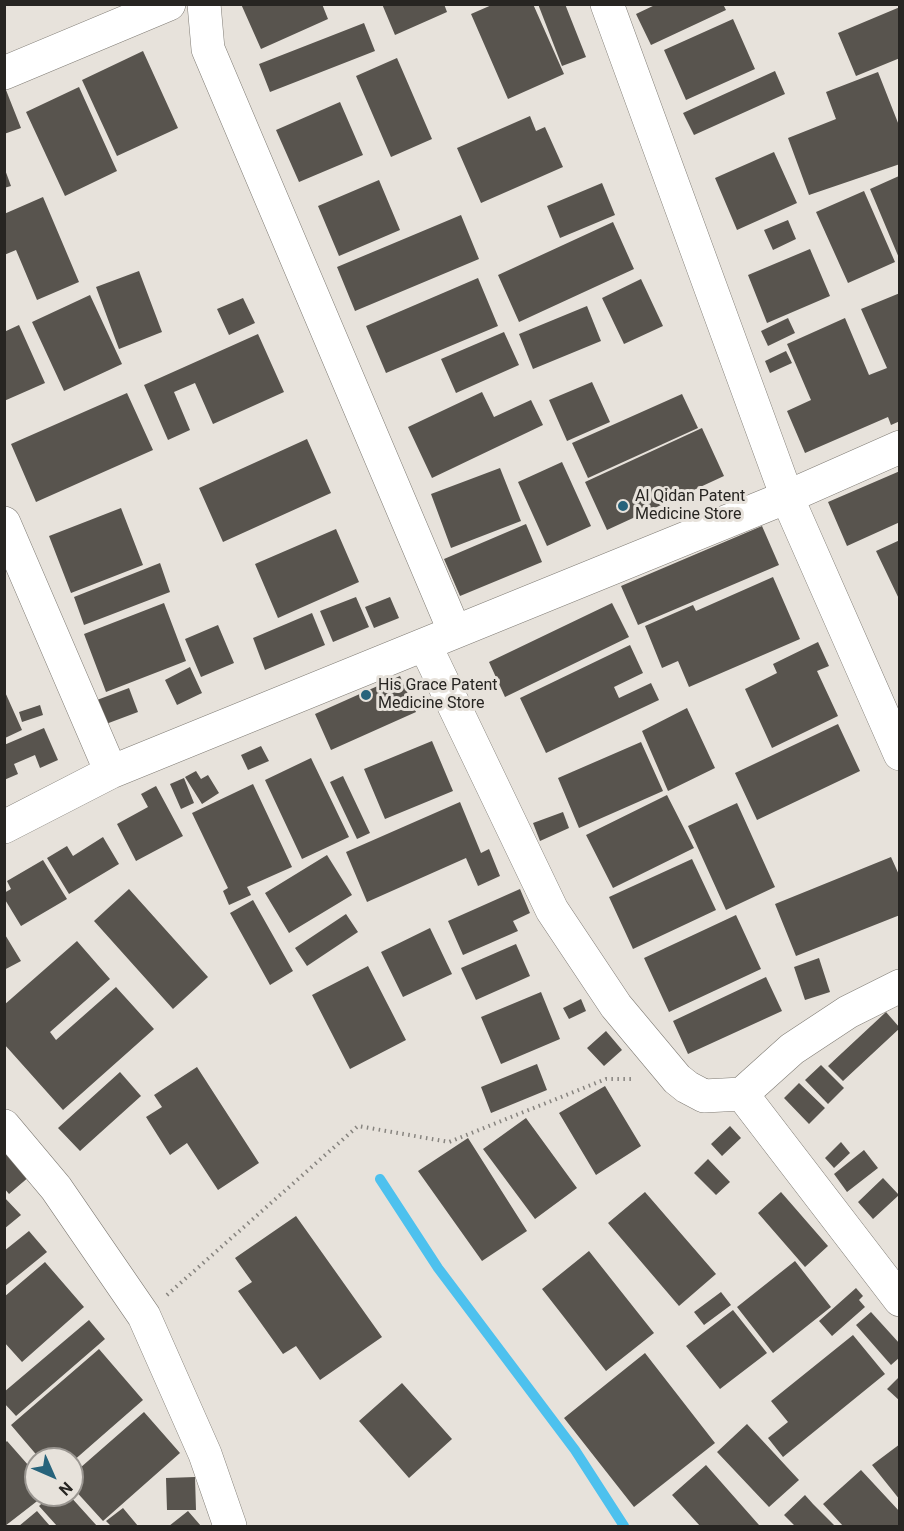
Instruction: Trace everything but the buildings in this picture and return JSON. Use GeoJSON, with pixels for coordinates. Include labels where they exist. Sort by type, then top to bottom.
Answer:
{"type":"FeatureCollection","features":[{"type":"Feature","properties":{"kind":"street"},"geometry":{"type":"LineString","coordinates":[[4,73],[169,4]]}},
{"type":"Feature","properties":{"kind":"street"},"geometry":{"type":"LineString","coordinates":[[204,4],[208,49],[454,630]]}},
{"type":"Feature","properties":{"kind":"street"},"geometry":{"type":"LineString","coordinates":[[607,4],[787,497],[900,754]]}},
{"type":"Feature","properties":{"kind":"street"},"geometry":{"type":"LineString","coordinates":[[4,827],[111,772],[425,645],[454,630],[787,497],[900,447]]}},
{"type":"Feature","properties":{"kind":"street"},"geometry":{"type":"LineString","coordinates":[[4,523],[111,772]]}},
{"type":"Feature","properties":{"kind":"street"},"geometry":{"type":"LineString","coordinates":[[425,645],[552,910],[616,1006],[677,1079],[704,1096],[742,1094],[792,1049],[848,1012],[900,986]]}},
{"type":"Feature","properties":{"kind":"street"},"geometry":{"type":"LineString","coordinates":[[742,1094],[900,1300]]}},
{"type":"Feature","properties":{"kind":"street"},"geometry":{"type":"LineString","coordinates":[[4,1126],[56,1188],[144,1316],[205,1454],[230,1527]]}},
{"type":"Feature","properties":{"kind":"path"},"geometry":{"type":"LineString","coordinates":[[144,1316],[358,1126],[449,1142],[606,1079],[677,1079]]}},
{"type":"Feature","properties":{"kind":"waterway"},"geometry":{"type":"LineString","coordinates":[[380,1179],[438,1268],[575,1450],[624,1526]]}},
{"type":"Feature","properties":{"kind":"place","name":"Al Qidan Patent Medicine Store"},"geometry":{"type":"Point","coordinates":[623,506]}},
{"type":"Feature","properties":{"kind":"place","name":"His Grace Patent Medicine Store"},"geometry":{"type":"Point","coordinates":[366,695]}}]}
